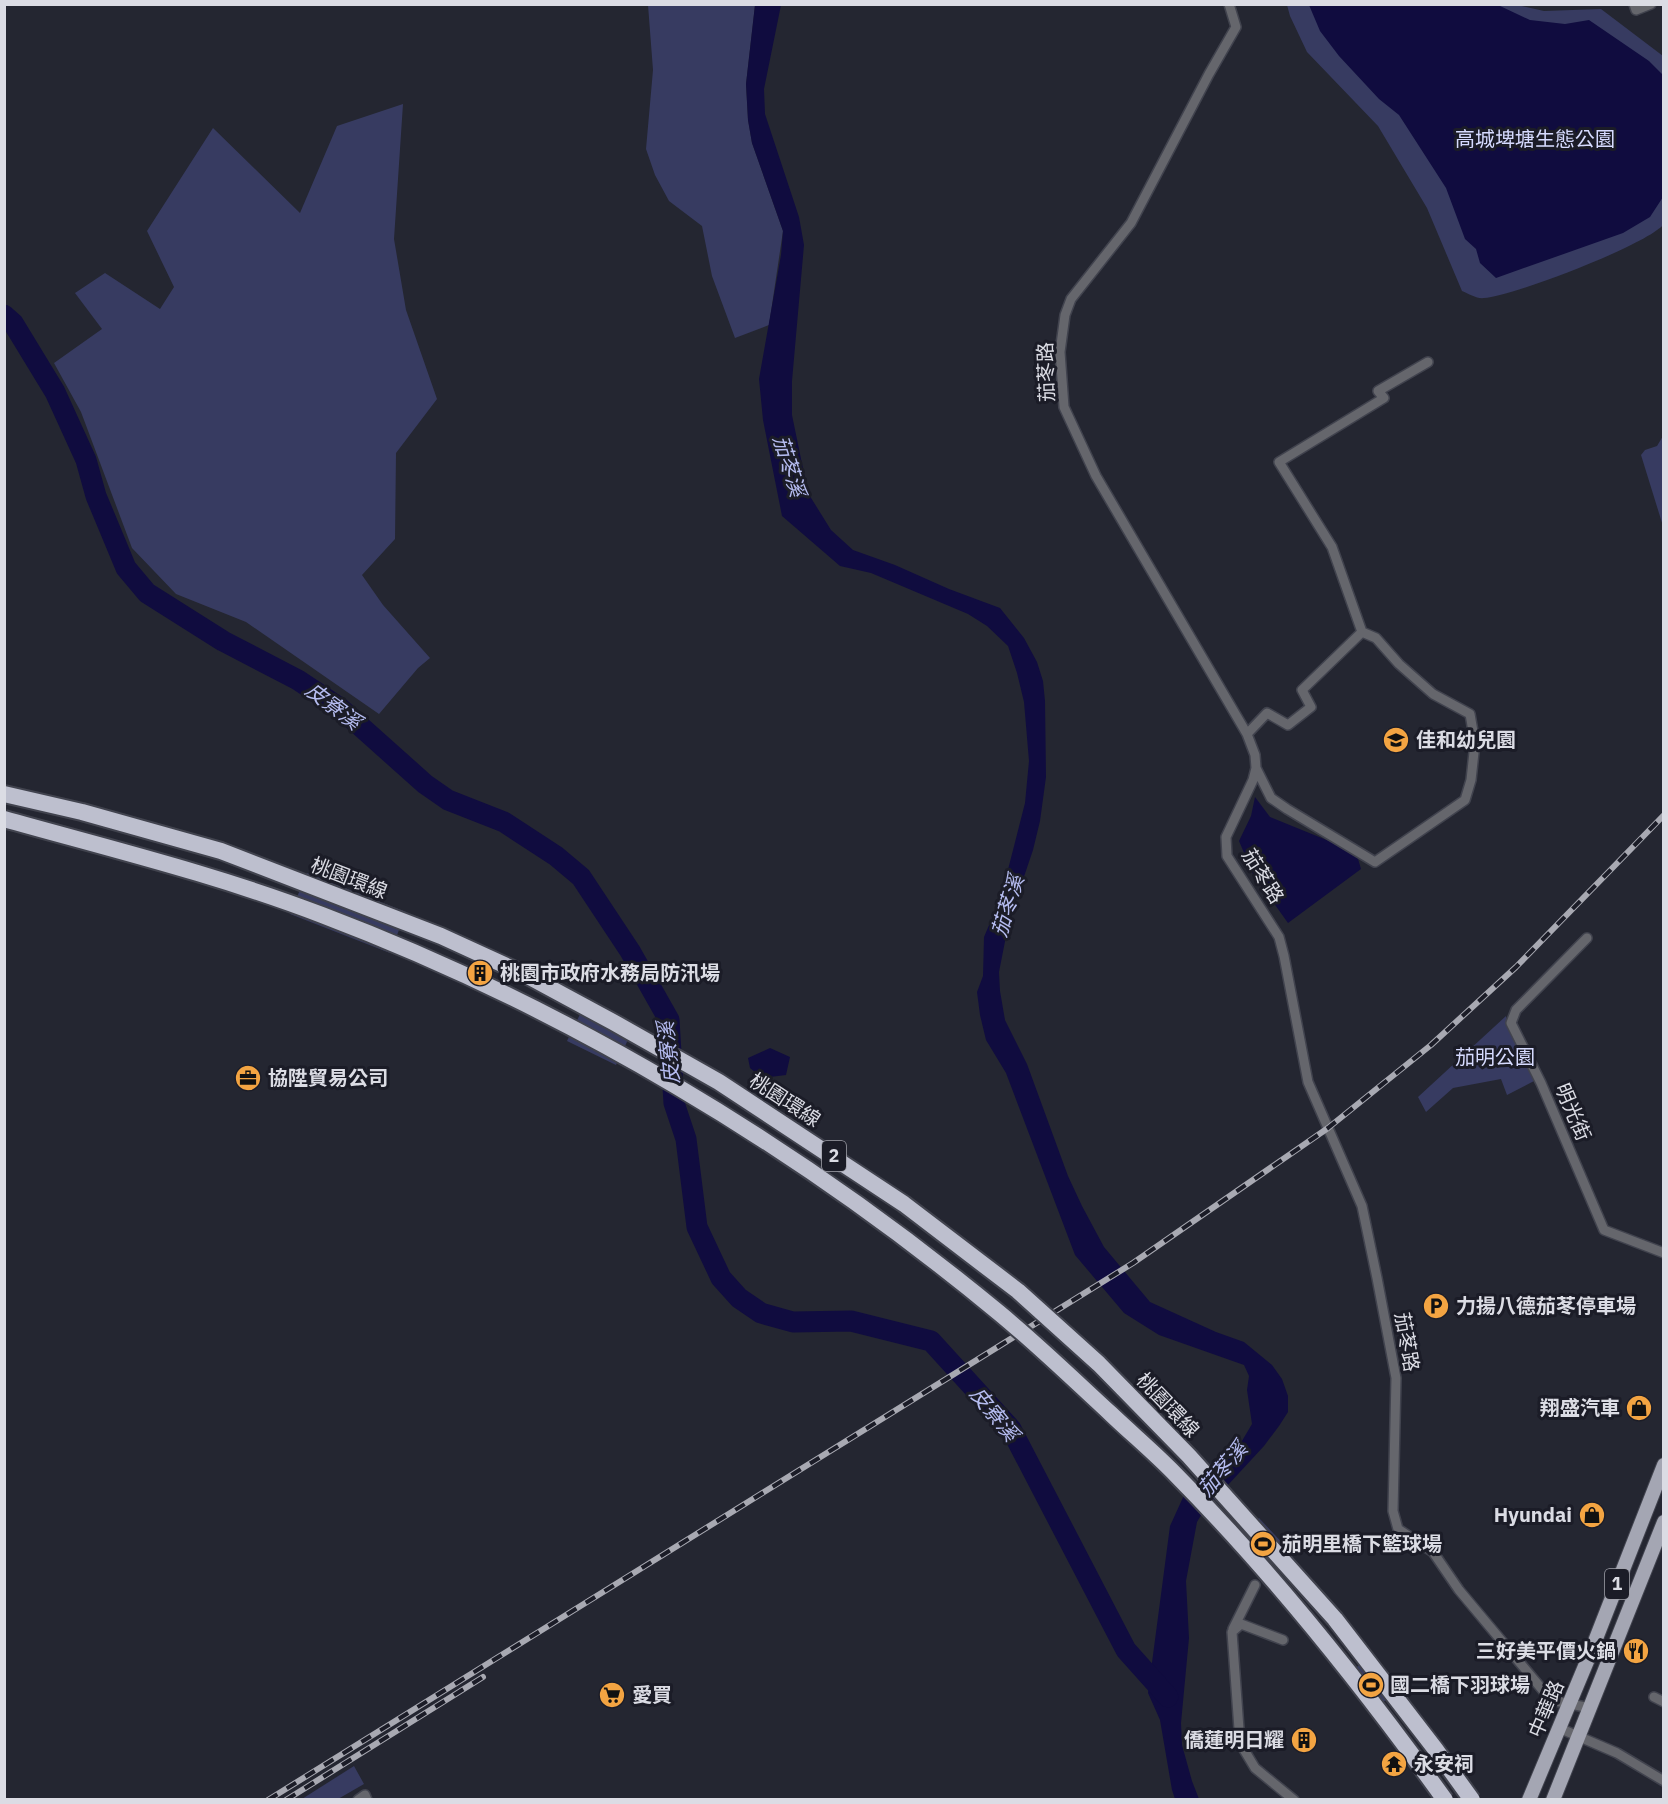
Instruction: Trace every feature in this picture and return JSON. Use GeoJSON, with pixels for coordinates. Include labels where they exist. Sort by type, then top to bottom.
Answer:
{"type":"FeatureCollection","features":[{"type":"Feature","properties":{"kind":"highway","name":"桃園環線"},"geometry":{"type":"LineString","coordinates":[[4,794],[82,812],[221,851],[441,936],[526,975],[718,1082],[904,1204],[1018,1291],[1099,1364],[1189,1456],[1335,1619],[1429,1740],[1472,1800]]}},
{"type":"Feature","properties":{"kind":"highway","name":"2"},"geometry":{"type":"LineString","coordinates":[[4,819],[210,876],[322,915],[425,957],[511,996],[706,1104],[788,1155],[891,1229],[999,1313],[1176,1475],[1263,1568],[1317,1632],[1445,1800]]}},
{"type":"Feature","properties":{"kind":"main road","name":"中華路"},"geometry":{"type":"LineString","coordinates":[[1529,1800],[1664,1465]]}},
{"type":"Feature","properties":{"kind":"main road","name":"中華路"},"geometry":{"type":"LineString","coordinates":[[1553,1800],[1664,1522]]}},
{"type":"Feature","properties":{"kind":"street","name":"茄苳路"},"geometry":{"type":"LineString","coordinates":[[1229,4],[1236,27],[1229,41],[1209,74],[1131,223],[1071,299],[1065,315],[1060,352],[1064,407],[1096,476],[1247,734],[1256,755],[1253,780],[1226,837],[1227,856],[1279,937],[1308,1082],[1362,1206],[1396,1378],[1393,1511],[1398,1529],[1433,1552],[1459,1590],[1551,1700],[1590,1708]]}},
{"type":"Feature","properties":{"kind":"street"},"geometry":{"type":"LineString","coordinates":[[1635,7],[1651,4]]}},
{"type":"Feature","properties":{"kind":"street"},"geometry":{"type":"LineString","coordinates":[[1256,768],[1271,798],[1375,862],[1465,800],[1471,780],[1475,743],[1470,714],[1433,694],[1399,664],[1376,638],[1362,632],[1332,547],[1279,462],[1384,399],[1378,391],[1428,362]]}},
{"type":"Feature","properties":{"kind":"street"},"geometry":{"type":"LineString","coordinates":[[1247,734],[1267,713],[1288,725],[1301,716],[1311,707],[1302,690],[1362,632]]}},
{"type":"Feature","properties":{"kind":"street","name":"明光街"},"geometry":{"type":"LineString","coordinates":[[1587,938],[1516,1010],[1511,1023],[1542,1083],[1604,1230],[1664,1253]]}},
{"type":"Feature","properties":{"kind":"street"},"geometry":{"type":"LineString","coordinates":[[1255,1585],[1232,1632],[1240,1743],[1254,1768],[1281,1796],[1294,1800]]}},
{"type":"Feature","properties":{"kind":"street"},"geometry":{"type":"LineString","coordinates":[[1232,1632],[1240,1624],[1283,1640]]}},
{"type":"Feature","properties":{"kind":"street"},"geometry":{"type":"LineString","coordinates":[[1654,1697],[1664,1702]]}},
{"type":"Feature","properties":{"kind":"street"},"geometry":{"type":"LineString","coordinates":[[1559,1728],[1617,1753],[1664,1781]]}},
{"type":"Feature","properties":{"kind":"green space","name":"高城埤塘生態公園"},"geometry":{"type":"Polygon","coordinates":[[[1513,4],[1544,11],[1601,9],[1663,56],[1664,224],[1633,244],[1578,268],[1522,289],[1481,298],[1462,291],[1427,208],[1378,126],[1307,52],[1287,5],[1513,4]]]}},
{"type":"Feature","properties":{"kind":"green space"},"geometry":{"type":"Polygon","coordinates":[[[648,5],[755,5],[746,84],[748,120],[752,143],[783,231],[769,325],[735,338],[712,276],[702,226],[669,201],[655,175],[646,149],[653,70],[648,5]]]}},
{"type":"Feature","properties":{"kind":"green space"},"geometry":{"type":"Polygon","coordinates":[[[403,104],[394,239],[406,310],[437,399],[396,453],[395,539],[362,575],[383,605],[430,658],[418,668],[379,714],[246,622],[176,594],[132,548],[81,412],[54,363],[102,329],[75,293],[105,273],[160,309],[174,287],[147,231],[213,128],[300,213],[337,126],[403,104]]]}},
{"type":"Feature","properties":{"kind":"green space"},"geometry":{"type":"Polygon","coordinates":[[[1663,436],[1663,526],[1641,455],[1645,450],[1657,446],[1663,436]]]}},
{"type":"Feature","properties":{"kind":"green space"},"geometry":{"type":"Polygon","coordinates":[[[307,873],[406,912],[390,953],[290,914],[307,873]]]}},
{"type":"Feature","properties":{"kind":"green space"},"geometry":{"type":"Polygon","coordinates":[[[586,1002],[635,1025],[616,1065],[567,1041],[586,1002]]]}},
{"type":"Feature","properties":{"kind":"green space","name":"茄明公園"},"geometry":{"type":"Polygon","coordinates":[[[1506,1016],[1509,1028],[1534,1081],[1507,1095],[1501,1079],[1453,1088],[1426,1112],[1418,1097],[1506,1016]]]}},
{"type":"Feature","properties":{"kind":"green space","name":"茄明里橋下籃球場"},"geometry":{"type":"Polygon","coordinates":[[[1259,1518],[1288,1549],[1267,1568],[1238,1539],[1259,1518]]]}},
{"type":"Feature","properties":{"kind":"green space","name":"國二橋下羽球場"},"geometry":{"type":"Polygon","coordinates":[[[1364,1662],[1390,1697],[1375,1708],[1348,1673],[1364,1662]]]}},
{"type":"Feature","properties":{"kind":"green space"},"geometry":{"type":"Polygon","coordinates":[[[354,1766],[364,1784],[338,1799],[302,1799],[354,1766]]]}},
{"type":"Feature","properties":{"kind":"water","name":"茄苳溪"},"geometry":{"type":"Polygon","coordinates":[[[755,5],[781,5],[764,89],[765,114],[799,217],[804,245],[792,381],[792,415],[808,493],[831,530],[853,550],[1000,608],[1024,638],[1037,662],[1043,681],[1046,777],[1040,821],[1033,850],[1009,921],[999,972],[1005,1020],[1027,1064],[1068,1176],[1104,1247],[1150,1302],[1244,1342],[1272,1365],[1282,1379],[1288,1396],[1288,1412],[1279,1426],[1264,1446],[1203,1512],[1197,1522],[1186,1581],[1189,1638],[1181,1723],[1182,1745],[1199,1799],[1175,1799],[1160,1720],[1148,1693],[1170,1526],[1185,1493],[1236,1451],[1252,1424],[1247,1390],[1249,1376],[1244,1365],[1159,1335],[1124,1313],[1075,1255],[1006,1073],[986,1040],[977,992],[983,976],[984,937],[1001,897],[1025,803],[1029,761],[1024,702],[1008,646],[987,626],[968,614],[871,573],[840,566],[782,516],[763,420],[759,379],[781,255],[783,231],[752,143],[748,120],[746,84],[755,5]]]}},
{"type":"Feature","properties":{"kind":"water","name":"高城埤塘生態公園"},"geometry":{"type":"Polygon","coordinates":[[[1309,5],[1498,5],[1530,20],[1565,24],[1589,20],[1649,61],[1663,75],[1663,197],[1650,217],[1623,233],[1496,278],[1480,263],[1476,249],[1465,239],[1446,188],[1399,115],[1379,99],[1339,56],[1320,31],[1309,5]]]}},
{"type":"Feature","properties":{"kind":"water"},"geometry":{"type":"Polygon","coordinates":[[[1255,797],[1270,817],[1356,852],[1361,869],[1288,923],[1253,874],[1239,841],[1251,816],[1255,797]]]}},
{"type":"Feature","properties":{"kind":"water"},"geometry":{"type":"Polygon","coordinates":[[[770,1048],[790,1057],[786,1075],[762,1078],[750,1068],[748,1058],[770,1048]]]}},
{"type":"Feature","properties":{"kind":"waterway","name":"皮寮溪"},"geometry":{"type":"LineString","coordinates":[[4,315],[13,323],[55,392],[86,460],[96,496],[126,568],[147,593],[223,641],[298,680],[340,708],[425,784],[448,800],[504,822],[556,856],[581,877],[630,951],[669,1020],[674,1103],[686,1139],[697,1227],[721,1278],[739,1298],[761,1313],[793,1322],[851,1321],[931,1341],[1011,1429],[1126,1650],[1168,1697]]}},
{"type":"Feature","properties":{"kind":"railway"},"geometry":{"type":"LineString","coordinates":[[268,1800],[1133,1263],[1328,1128],[1431,1045],[1516,967],[1664,815]]}},
{"type":"Feature","properties":{"kind":"railway"},"geometry":{"type":"LineString","coordinates":[[286,1800],[483,1677]]}},
{"type":"Feature","properties":{"kind":"place","name":"佳和幼兒園"},"geometry":{"type":"Point","coordinates":[1396,740]}},
{"type":"Feature","properties":{"kind":"place","name":"桃園市政府水務局防汛場"},"geometry":{"type":"Point","coordinates":[480,973]}},
{"type":"Feature","properties":{"kind":"place","name":"協陞貿易公司"},"geometry":{"type":"Point","coordinates":[248,1078]}},
{"type":"Feature","properties":{"kind":"place","name":"力揚八德茄苳停車場"},"geometry":{"type":"Point","coordinates":[1436,1306]}},
{"type":"Feature","properties":{"kind":"place","name":"翔盛汽車"},"geometry":{"type":"Point","coordinates":[1639,1408]}},
{"type":"Feature","properties":{"kind":"place","name":"Hyundai"},"geometry":{"type":"Point","coordinates":[1592,1515]}},
{"type":"Feature","properties":{"kind":"place","name":"茄明里橋下籃球場"},"geometry":{"type":"Point","coordinates":[1263,1544]}},
{"type":"Feature","properties":{"kind":"place","name":"三好美平價火鍋"},"geometry":{"type":"Point","coordinates":[1636,1651]}},
{"type":"Feature","properties":{"kind":"place","name":"國二橋下羽球場"},"geometry":{"type":"Point","coordinates":[1371,1685]}},
{"type":"Feature","properties":{"kind":"place","name":"愛買"},"geometry":{"type":"Point","coordinates":[612,1695]}},
{"type":"Feature","properties":{"kind":"place","name":"僑蓮明日耀"},"geometry":{"type":"Point","coordinates":[1304,1740]}},
{"type":"Feature","properties":{"kind":"place","name":"永安祠"},"geometry":{"type":"Point","coordinates":[1394,1764]}}]}
